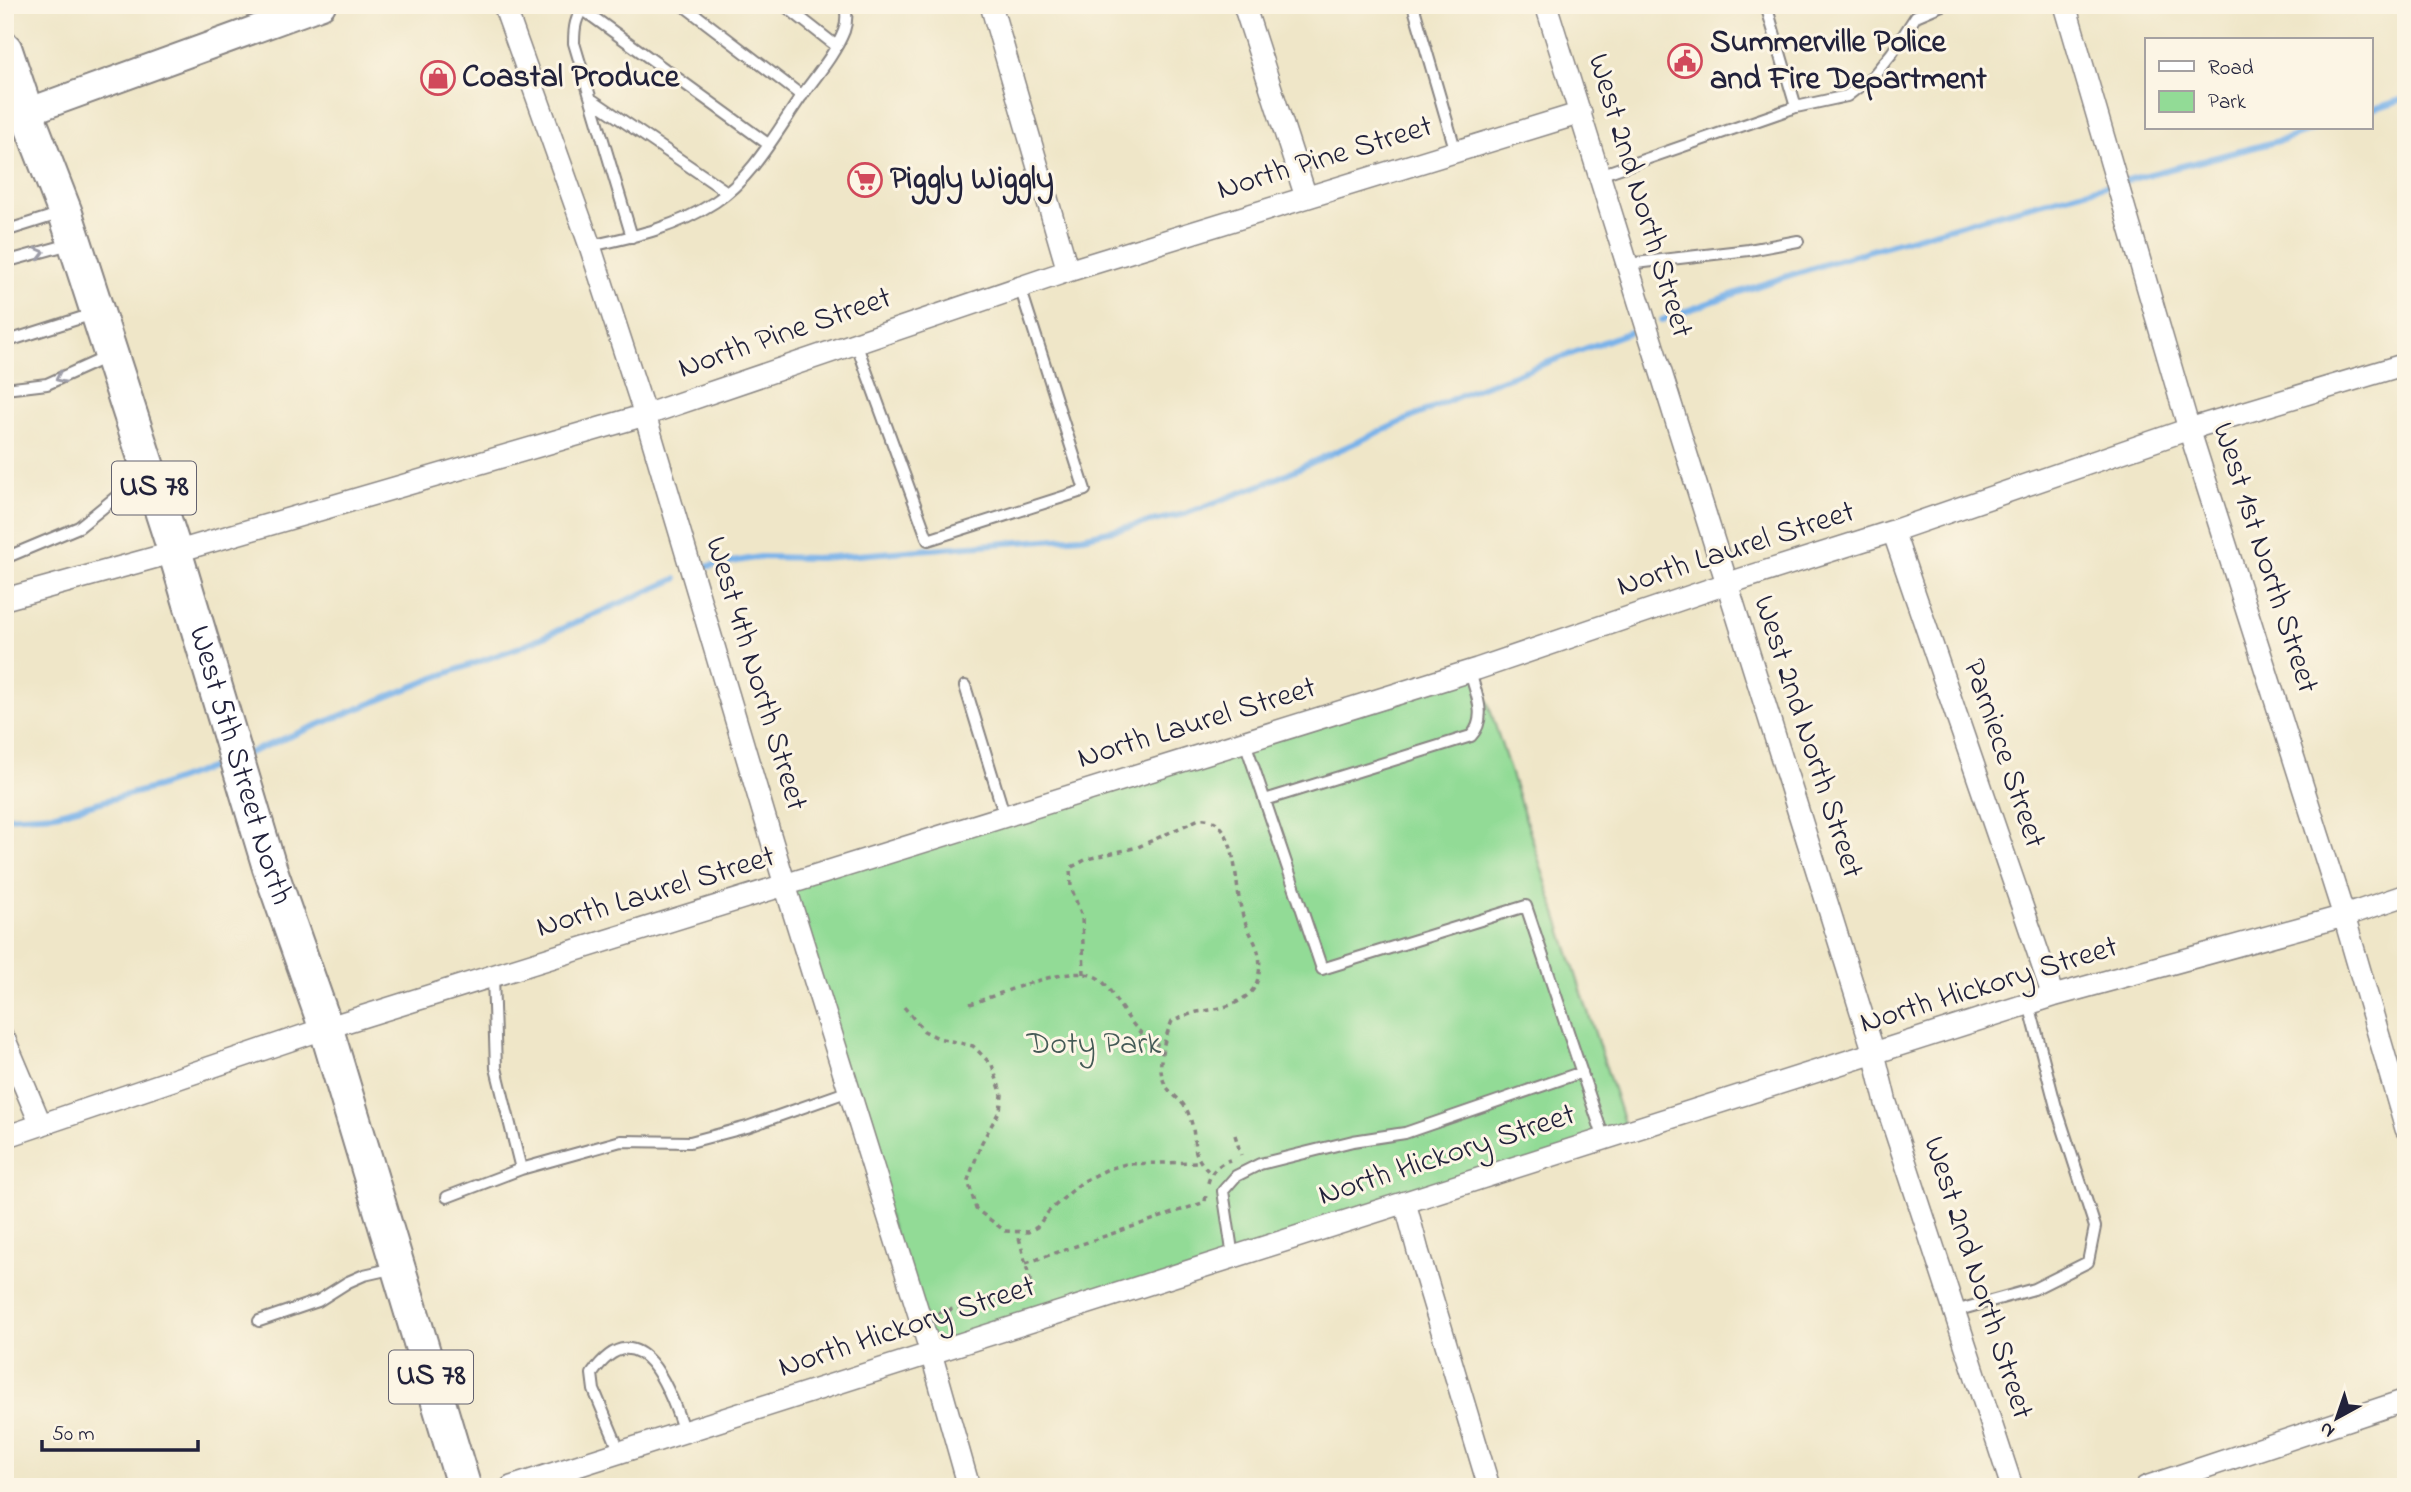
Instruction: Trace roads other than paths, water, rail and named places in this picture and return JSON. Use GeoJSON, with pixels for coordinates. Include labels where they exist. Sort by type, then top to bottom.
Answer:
{"type":"FeatureCollection","features":[{"type":"Feature","properties":{"kind":"main road","name":"West 5th Street North"},"geometry":{"type":"LineString","coordinates":[[5,49],[16,117],[70,228],[175,552],[270,866],[326,1028],[464,1487]]}},
{"type":"Feature","properties":{"kind":"street"},"geometry":{"type":"LineString","coordinates":[[16,117],[287,11],[322,5]]}},
{"type":"Feature","properties":{"kind":"street","name":"West 4th North Street"},"geometry":{"type":"LineString","coordinates":[[504,5],[590,246],[645,415],[785,885],[931,1353],[969,1487]]}},
{"type":"Feature","properties":{"kind":"street"},"geometry":{"type":"LineString","coordinates":[[991,5],[1068,271]]}},
{"type":"Feature","properties":{"kind":"street"},"geometry":{"type":"LineString","coordinates":[[1244,5],[1306,197]]}},
{"type":"Feature","properties":{"kind":"street","name":"West 2nd North Street"},"geometry":{"type":"LineString","coordinates":[[1546,5],[1874,1053],[1886,1103],[2012,1487]]}},
{"type":"Feature","properties":{"kind":"street","name":"West 1st North Street"},"geometry":{"type":"LineString","coordinates":[[2065,5],[2189,429],[2344,916],[2406,1129]]}},
{"type":"Feature","properties":{"kind":"street","name":"North Pine Street"},"geometry":{"type":"LineString","coordinates":[[5,599],[645,415],[1068,271],[1581,113]]}},
{"type":"Feature","properties":{"kind":"street","name":"North Laurel Street"},"geometry":{"type":"LineString","coordinates":[[5,1137],[326,1028],[1470,671],[1726,584],[1893,531],[2189,429],[2406,364]]}},
{"type":"Feature","properties":{"kind":"street","name":"Parniece Street"},"geometry":{"type":"LineString","coordinates":[[1893,531],[2053,996]]}},
{"type":"Feature","properties":{"kind":"street","name":"North Hickory Street"},"geometry":{"type":"LineString","coordinates":[[511,1487],[2053,996],[2344,916],[2406,895]]}},
{"type":"Feature","properties":{"kind":"street"},"geometry":{"type":"LineString","coordinates":[[5,1040],[41,1125]]}},
{"type":"Feature","properties":{"kind":"street"},"geometry":{"type":"LineString","coordinates":[[1405,1202],[1489,1487]]}},
{"type":"Feature","properties":{"kind":"street"},"geometry":{"type":"LineString","coordinates":[[2146,1487],[2406,1400]]}},
{"type":"Feature","properties":{"kind":"lane"},"geometry":{"type":"LineString","coordinates":[[683,5],[802,96]]}},
{"type":"Feature","properties":{"kind":"lane"},"geometry":{"type":"LineString","coordinates":[[784,5],[835,45]]}},
{"type":"Feature","properties":{"kind":"lane"},"geometry":{"type":"LineString","coordinates":[[590,246],[632,237],[684,220],[727,192],[746,175],[844,32],[847,16],[845,5]]}},
{"type":"Feature","properties":{"kind":"lane"},"geometry":{"type":"LineString","coordinates":[[1413,5],[1456,152]]}},
{"type":"Feature","properties":{"kind":"lane"},"geometry":{"type":"LineString","coordinates":[[1766,5],[1796,107]]}},
{"type":"Feature","properties":{"kind":"lane"},"geometry":{"type":"LineString","coordinates":[[1600,174],[1796,107],[1847,96],[1874,75],[1916,16],[1942,5]]}},
{"type":"Feature","properties":{"kind":"lane"},"geometry":{"type":"LineString","coordinates":[[632,237],[574,43],[573,26],[584,7],[768,144]]}},
{"type":"Feature","properties":{"kind":"lane"},"geometry":{"type":"LineString","coordinates":[[591,99],[727,192]]}},
{"type":"Feature","properties":{"kind":"lane"},"geometry":{"type":"LineString","coordinates":[[5,231],[70,228]]}},
{"type":"Feature","properties":{"kind":"lane"},"geometry":{"type":"LineString","coordinates":[[5,262],[70,228]]}},
{"type":"Feature","properties":{"kind":"lane"},"geometry":{"type":"LineString","coordinates":[[1627,264],[1749,250],[1798,241]]}},
{"type":"Feature","properties":{"kind":"lane"},"geometry":{"type":"LineString","coordinates":[[856,343],[928,540],[1085,490],[1020,287]]}},
{"type":"Feature","properties":{"kind":"lane"},"geometry":{"type":"LineString","coordinates":[[5,342],[97,313]]}},
{"type":"Feature","properties":{"kind":"lane"},"geometry":{"type":"LineString","coordinates":[[5,389],[47,384],[111,355]]}},
{"type":"Feature","properties":{"kind":"lane"},"geometry":{"type":"LineString","coordinates":[[5,558],[79,527],[116,497],[154,487]]}},
{"type":"Feature","properties":{"kind":"lane"},"geometry":{"type":"LineString","coordinates":[[1265,800],[1471,736],[1478,729],[1482,717],[1470,671]]}},
{"type":"Feature","properties":{"kind":"lane"},"geometry":{"type":"LineString","coordinates":[[965,686],[1005,817]]}},
{"type":"Feature","properties":{"kind":"lane"},"geometry":{"type":"LineString","coordinates":[[1245,742],[1322,969],[1526,906],[1604,1139]]}},
{"type":"Feature","properties":{"kind":"lane"},"geometry":{"type":"LineString","coordinates":[[493,976],[496,1069],[521,1169]]}},
{"type":"Feature","properties":{"kind":"lane"},"geometry":{"type":"LineString","coordinates":[[1955,1311],[2034,1289],[2088,1262],[2095,1227],[2056,1107],[2029,1004]]}},
{"type":"Feature","properties":{"kind":"lane"},"geometry":{"type":"LineString","coordinates":[[1233,1257],[1223,1191],[1244,1170],[1353,1141],[1405,1133],[1581,1072]]}},
{"type":"Feature","properties":{"kind":"lane"},"geometry":{"type":"LineString","coordinates":[[447,1196],[521,1169],[621,1141],[690,1142],[747,1127],[849,1091]]}},
{"type":"Feature","properties":{"kind":"lane"},"geometry":{"type":"LineString","coordinates":[[259,1321],[317,1301],[364,1275],[398,1268]]}},
{"type":"Feature","properties":{"kind":"lane"},"geometry":{"type":"LineString","coordinates":[[620,1452],[594,1390],[592,1374],[612,1354],[630,1349],[644,1355],[658,1369],[670,1391],[684,1432]]}},
{"type":"Feature","properties":{"kind":"waterway"},"geometry":{"type":"LineString","coordinates":[[2372,110],[2406,98]]}},
{"type":"Feature","properties":{"kind":"waterway"},"geometry":{"type":"LineString","coordinates":[[1662,320],[1739,292],[1894,243],[2312,130]]}},
{"type":"Feature","properties":{"kind":"waterway"},"geometry":{"type":"LineString","coordinates":[[704,567],[760,557],[820,558],[1082,537],[1185,514],[1266,483],[1468,392],[1630,332]]}},
{"type":"Feature","properties":{"kind":"waterway"},"geometry":{"type":"LineString","coordinates":[[246,754],[434,678],[517,648],[676,579]]}},
{"type":"Feature","properties":{"kind":"waterway"},"geometry":{"type":"LineString","coordinates":[[5,817],[55,814],[157,787],[226,762]]}},
{"type":"Feature","properties":{"kind":"place","name":"Summerville Police and Fire Department"},"geometry":{"type":"Point","coordinates":[1685,61]}},
{"type":"Feature","properties":{"kind":"place","name":"Coastal Produce"},"geometry":{"type":"Point","coordinates":[438,78]}},
{"type":"Feature","properties":{"kind":"place","name":"Piggly Wiggly"},"geometry":{"type":"Point","coordinates":[865,180]}},
{"type":"Feature","properties":{"kind":"park label","name":"Doty Park"},"geometry":{"type":"Point","coordinates":[1094,1045]}}]}
